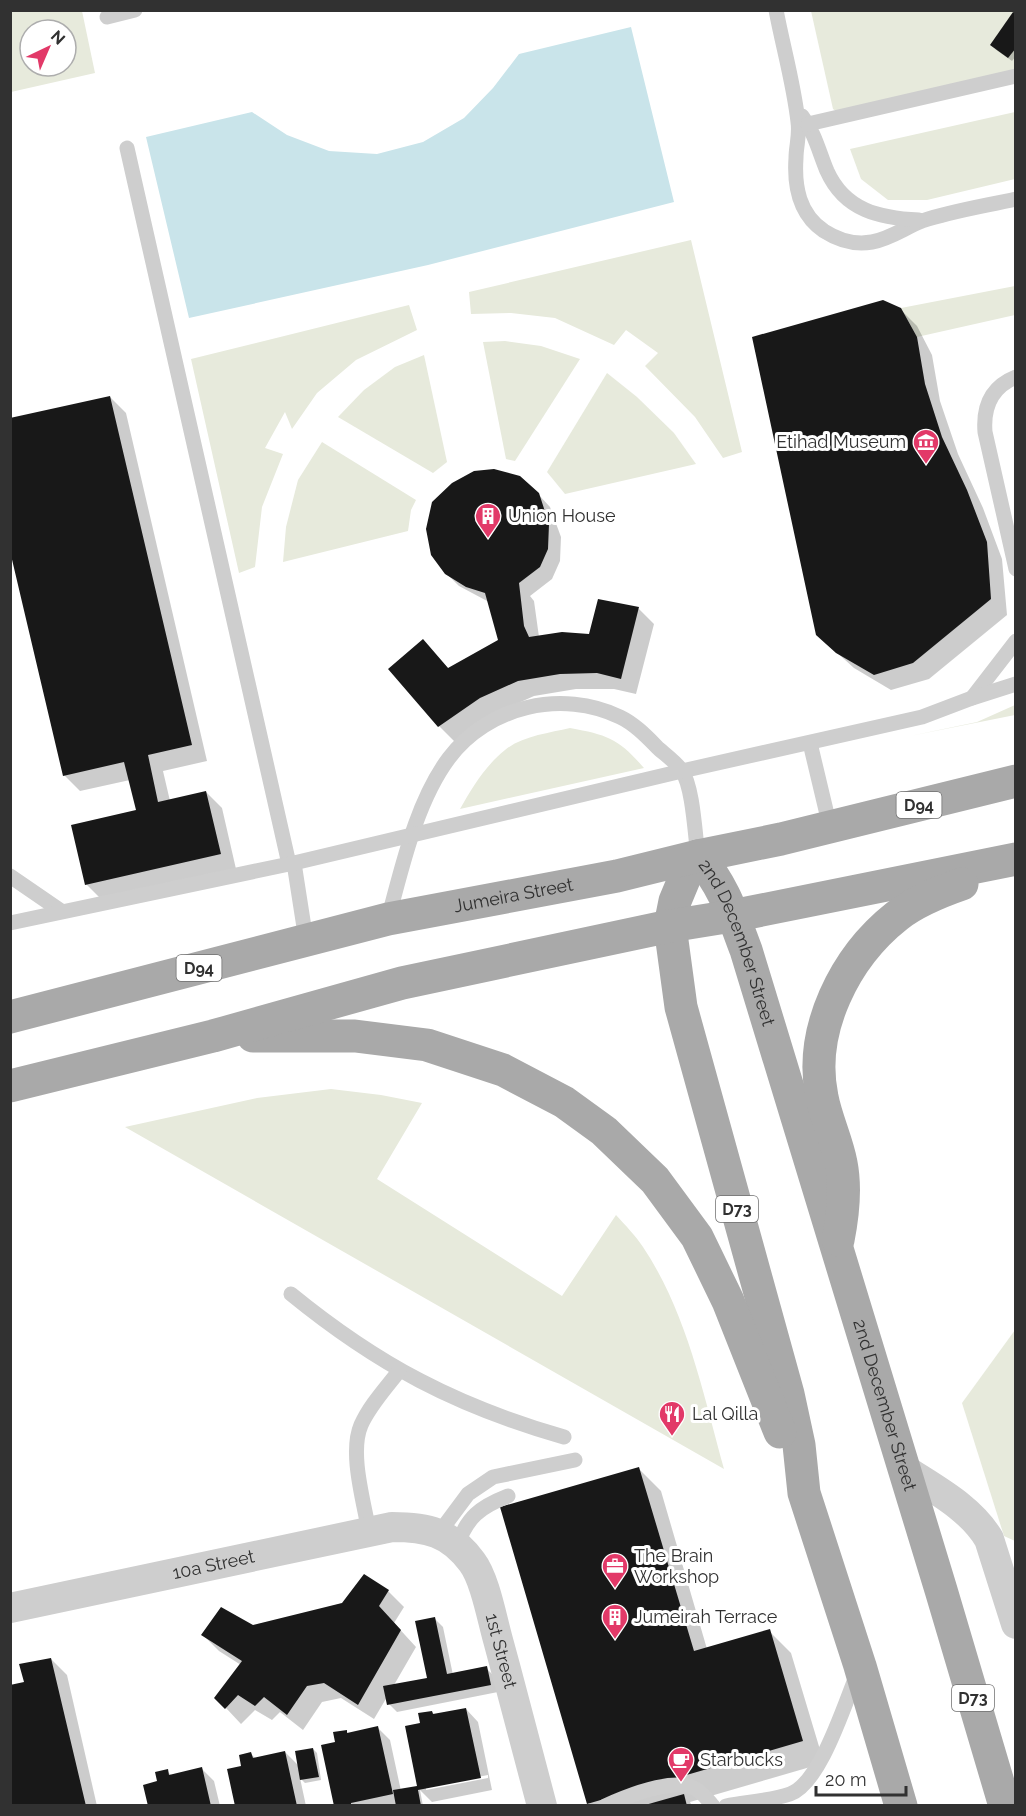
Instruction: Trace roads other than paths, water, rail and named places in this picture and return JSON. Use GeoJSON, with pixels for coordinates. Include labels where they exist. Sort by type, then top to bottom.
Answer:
{"type":"FeatureCollection","features":[{"type":"Feature","properties":{"kind":"main road","name":"Jumeira Street"},"geometry":{"type":"LineString","coordinates":[[10,1017],[388,920],[617,876],[698,856],[769,842],[1016,781]]}},
{"type":"Feature","properties":{"kind":"main road","name":"2nd December Street"},"geometry":{"type":"LineString","coordinates":[[901,1806],[860,1666],[804,1493],[799,1445],[788,1394],[681,1007],[670,926],[675,901],[685,877],[698,856],[713,873],[725,894],[748,956],[1005,1806]]}},
{"type":"Feature","properties":{"kind":"main road"},"geometry":{"type":"LineString","coordinates":[[10,1086],[213,1036],[402,983],[670,926],[732,916],[1016,859]]}},
{"type":"Feature","properties":{"kind":"main road"},"geometry":{"type":"LineString","coordinates":[[836,1251],[842,1222],[844,1192],[841,1163],[821,1096],[820,1062],[824,1028],[834,996],[850,966],[872,938],[898,915],[928,897],[1016,864]]}},
{"type":"Feature","properties":{"kind":"main road"},"geometry":{"type":"LineString","coordinates":[[213,1036],[355,1036],[428,1045],[503,1070],[564,1102],[604,1131],[655,1180],[697,1237],[728,1301],[804,1493]]}},
{"type":"Feature","properties":{"kind":"street"},"geometry":{"type":"LineString","coordinates":[[904,1469],[963,1509],[982,1528],[989,1539],[1011,1597],[1016,1624]]}},
{"type":"Feature","properties":{"kind":"street","name":"10a Street"},"geometry":{"type":"LineString","coordinates":[[10,1608],[392,1527],[438,1535]]}},
{"type":"Feature","properties":{"kind":"street","name":"1st Street"},"geometry":{"type":"LineString","coordinates":[[438,1535],[473,1563],[487,1598],[542,1806]]}},
{"type":"Feature","properties":{"kind":"lane"},"geometry":{"type":"LineString","coordinates":[[107,17],[135,10]]}},
{"type":"Feature","properties":{"kind":"lane"},"geometry":{"type":"LineString","coordinates":[[776,10],[798,124],[796,188],[800,203],[818,226],[837,237],[858,243],[879,239],[925,220],[1016,200]]}},
{"type":"Feature","properties":{"kind":"lane"},"geometry":{"type":"LineString","coordinates":[[808,124],[1016,76]]}},
{"type":"Feature","properties":{"kind":"lane"},"geometry":{"type":"LineString","coordinates":[[796,107],[816,140],[828,172],[848,199],[876,215],[892,219],[925,220]]}},
{"type":"Feature","properties":{"kind":"lane"},"geometry":{"type":"LineString","coordinates":[[127,148],[291,863],[306,940]]}},
{"type":"Feature","properties":{"kind":"lane"},"geometry":{"type":"LineString","coordinates":[[1016,377],[1006,381],[995,390],[987,403],[984,417],[985,432],[1016,568]]}},
{"type":"Feature","properties":{"kind":"lane"},"geometry":{"type":"LineString","coordinates":[[972,698],[1016,641]]}},
{"type":"Feature","properties":{"kind":"lane"},"geometry":{"type":"LineString","coordinates":[[10,923],[291,863],[922,717],[1016,684]]}},
{"type":"Feature","properties":{"kind":"lane"},"geometry":{"type":"LineString","coordinates":[[388,920],[411,835],[432,786],[448,758],[471,735],[498,717],[528,707],[560,703],[591,706],[622,718],[648,738],[682,771],[690,800],[698,856]]}},
{"type":"Feature","properties":{"kind":"lane"},"geometry":{"type":"LineString","coordinates":[[810,743],[830,827]]}},
{"type":"Feature","properties":{"kind":"lane"},"geometry":{"type":"LineString","coordinates":[[10,876],[61,911]]}},
{"type":"Feature","properties":{"kind":"lane"},"geometry":{"type":"LineString","coordinates":[[291,1294],[361,1348],[399,1371],[479,1409],[521,1425],[564,1437]]}},
{"type":"Feature","properties":{"kind":"lane"},"geometry":{"type":"LineString","coordinates":[[369,1532],[357,1459],[357,1443],[360,1427],[368,1413],[399,1371]]}},
{"type":"Feature","properties":{"kind":"lane"},"geometry":{"type":"LineString","coordinates":[[438,1535],[468,1494],[494,1477],[575,1460]]}},
{"type":"Feature","properties":{"kind":"lane"},"geometry":{"type":"LineString","coordinates":[[438,1535],[463,1530],[474,1515],[487,1504],[508,1496]]}},
{"type":"Feature","properties":{"kind":"lane"},"geometry":{"type":"LineString","coordinates":[[726,1806],[793,1800],[821,1761],[860,1666]]}},
{"type":"Feature","properties":{"kind":"lane"},"geometry":{"type":"LineString","coordinates":[[605,1806],[670,1785],[684,1785],[696,1789],[713,1806]]}},
{"type":"Feature","properties":{"kind":"water"},"geometry":{"type":"Polygon","coordinates":[[[631,27],[674,202],[428,265],[189,318],[146,137],[252,112],[287,135],[329,151],[377,154],[423,142],[464,118],[493,88],[519,54],[631,27]]]}},
{"type":"Feature","properties":{"kind":"place","name":"Etihad Museum"},"geometry":{"type":"Point","coordinates":[926,465]}},
{"type":"Feature","properties":{"kind":"place","name":"Union House"},"geometry":{"type":"Point","coordinates":[488,539]}},
{"type":"Feature","properties":{"kind":"place","name":"Lal Qilla"},"geometry":{"type":"Point","coordinates":[672,1437]}},
{"type":"Feature","properties":{"kind":"place","name":"The Brain Workshop"},"geometry":{"type":"Point","coordinates":[615,1589]}},
{"type":"Feature","properties":{"kind":"place","name":"Jumeirah Terrace"},"geometry":{"type":"Point","coordinates":[615,1640]}},
{"type":"Feature","properties":{"kind":"place","name":"Starbucks"},"geometry":{"type":"Point","coordinates":[681,1783]}}]}
